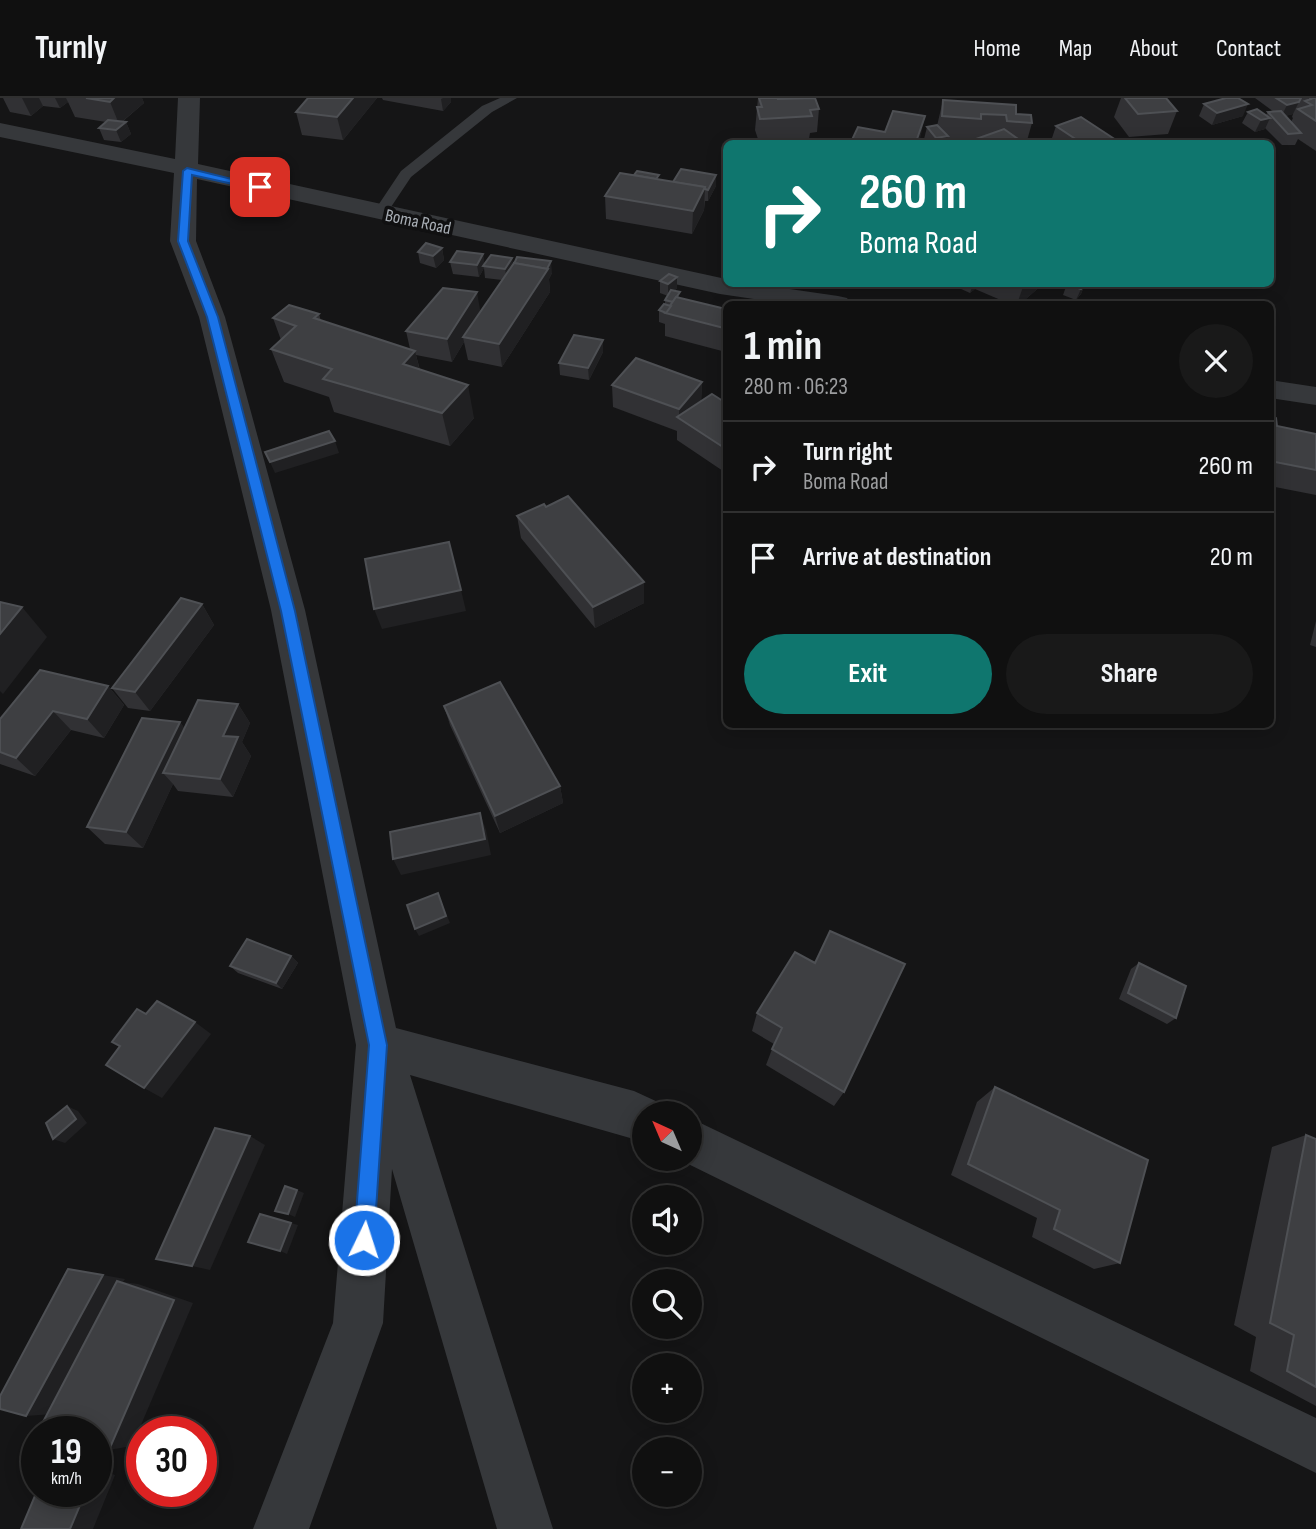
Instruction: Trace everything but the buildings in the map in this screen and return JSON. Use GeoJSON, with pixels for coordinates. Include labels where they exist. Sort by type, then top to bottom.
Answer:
{"type":"FeatureCollection","features":[{"type":"Feature","properties":{"kind":"street"},"geometry":{"type":"LineString","coordinates":[[189,98],[183,241],[212,317],[288,611],[378,1045],[525,1529]]}},
{"type":"Feature","properties":{"kind":"street"},"geometry":{"type":"LineString","coordinates":[[45,138],[68,117]]}},
{"type":"Feature","properties":{"kind":"street","name":"Boma Road"},"geometry":{"type":"LineString","coordinates":[[0,130],[723,286]]}},
{"type":"Feature","properties":{"kind":"street","name":"Boma Road"},"geometry":{"type":"LineString","coordinates":[[727,287],[818,301]]}},
{"type":"Feature","properties":{"kind":"street"},"geometry":{"type":"LineString","coordinates":[[1274,390],[1316,396]]}},
{"type":"Feature","properties":{"kind":"street"},"geometry":{"type":"LineString","coordinates":[[378,1045],[632,1114]]}},
{"type":"Feature","properties":{"kind":"street"},"geometry":{"type":"LineString","coordinates":[[281,1529],[358,1323],[378,1045]]}},
{"type":"Feature","properties":{"kind":"street"},"geometry":{"type":"LineString","coordinates":[[702,1147],[1316,1446]]}},
{"type":"Feature","properties":{"kind":"lane"},"geometry":{"type":"LineString","coordinates":[[380,213],[406,174],[487,109],[511,98]]}},
{"type":"Feature","properties":{"kind":"route"},"geometry":{"type":"LineString","coordinates":[[260,187],[187,171],[183,241],[212,317],[288,611],[378,1045],[364,1240]]}}]}
